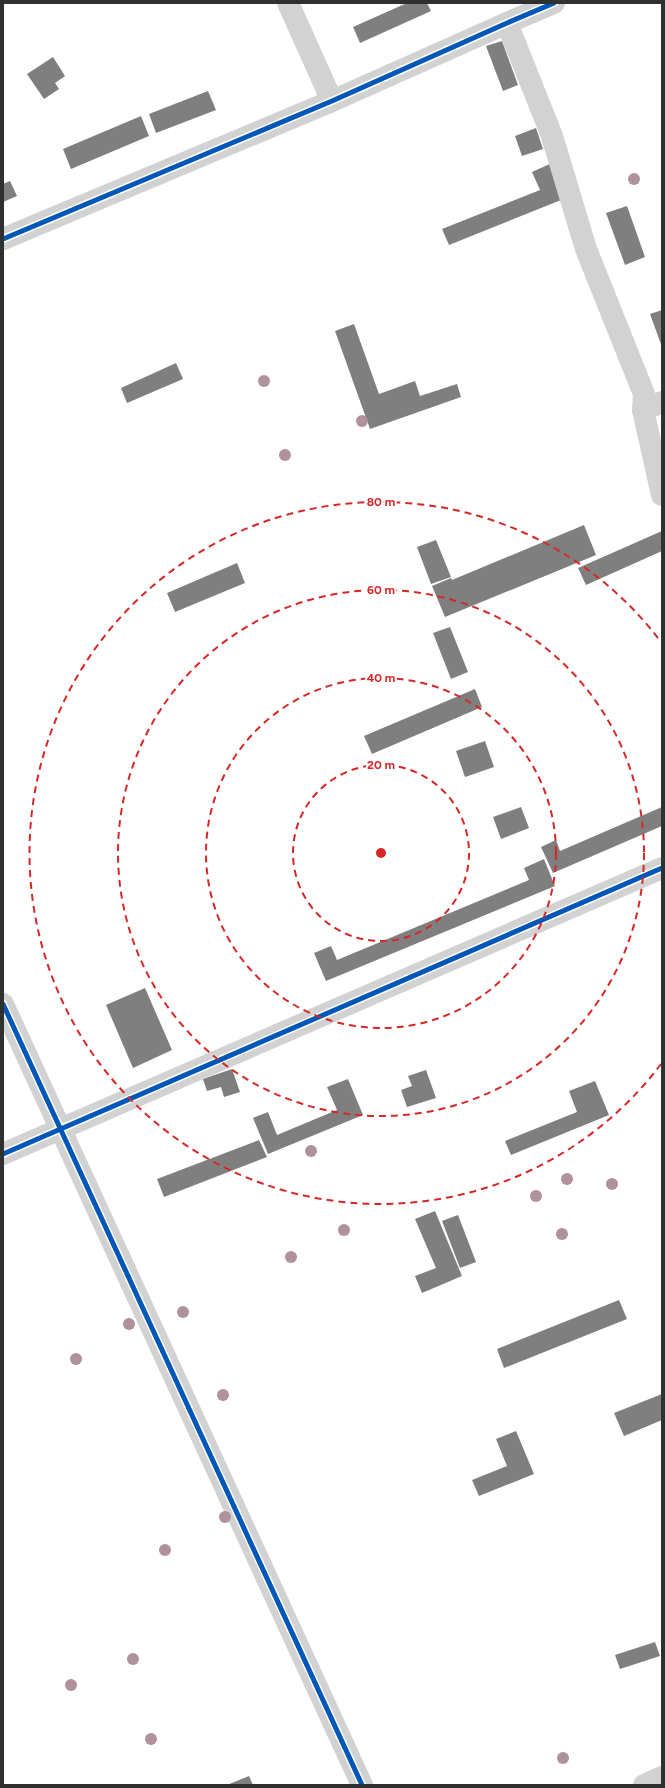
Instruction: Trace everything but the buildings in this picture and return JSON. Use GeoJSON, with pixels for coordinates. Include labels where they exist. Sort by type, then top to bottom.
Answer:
{"type":"FeatureCollection","features":[{"type":"Feature","properties":{"kind":"street"},"geometry":{"type":"LineString","coordinates":[[288,3],[332,101]]}},
{"type":"Feature","properties":{"kind":"street"},"geometry":{"type":"LineString","coordinates":[[3,239],[332,101],[554,3]]}},
{"type":"Feature","properties":{"kind":"street"},"geometry":{"type":"LineString","coordinates":[[506,23],[552,136],[586,249],[644,394],[653,406],[662,495]]}},
{"type":"Feature","properties":{"kind":"street"},"geometry":{"type":"LineString","coordinates":[[3,1154],[662,868]]}},
{"type":"Feature","properties":{"kind":"street"},"geometry":{"type":"LineString","coordinates":[[3,1004],[362,1785]]}},
{"type":"Feature","properties":{"kind":"street"},"geometry":{"type":"LineString","coordinates":[[644,1785],[662,1777]]}},
{"type":"Feature","properties":{"kind":"cycle path"},"geometry":{"type":"LineString","coordinates":[[3,239],[332,101],[554,3]]}},
{"type":"Feature","properties":{"kind":"cycle path"},"geometry":{"type":"LineString","coordinates":[[3,1154],[662,868]]}},
{"type":"Feature","properties":{"kind":"cycle path"},"geometry":{"type":"LineString","coordinates":[[3,1004],[362,1785]]}}]}
